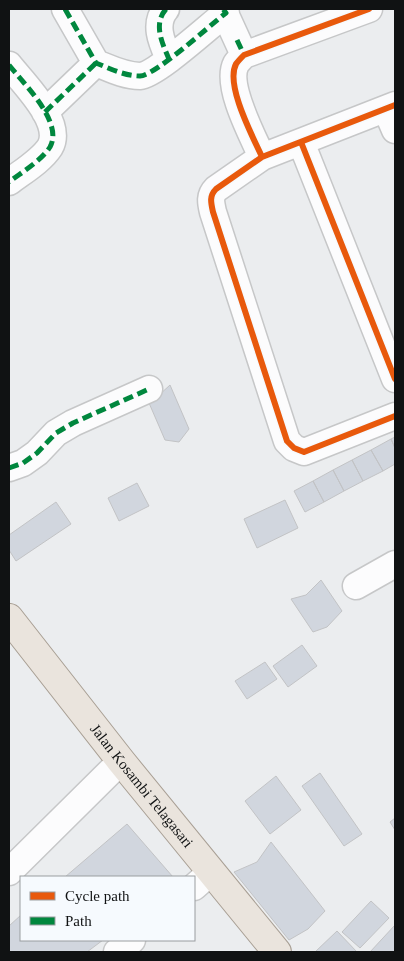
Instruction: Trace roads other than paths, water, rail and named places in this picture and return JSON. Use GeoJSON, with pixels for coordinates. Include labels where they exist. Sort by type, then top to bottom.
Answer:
{"type":"FeatureCollection","features":[{"type":"Feature","properties":{"kind":"main road","name":"Jalan Kosambi Telagasari"},"geometry":{"type":"LineString","coordinates":[[9,618],[121,761],[202,879],[277,952]]}},
{"type":"Feature","properties":{"kind":"street"},"geometry":{"type":"LineString","coordinates":[[65,9],[96,63],[128,74],[142,76],[169,59],[225,11],[244,55]]}},
{"type":"Feature","properties":{"kind":"street"},"geometry":{"type":"LineString","coordinates":[[166,9],[161,15],[159,30],[169,59]]}},
{"type":"Feature","properties":{"kind":"street"},"geometry":{"type":"LineString","coordinates":[[262,157],[242,114],[237,96],[234,72],[236,65],[244,55],[369,9]]}},
{"type":"Feature","properties":{"kind":"street"},"geometry":{"type":"LineString","coordinates":[[46,112],[96,63]]}},
{"type":"Feature","properties":{"kind":"street"},"geometry":{"type":"LineString","coordinates":[[9,65],[46,112],[53,128],[53,138],[44,155],[9,182]]}},
{"type":"Feature","properties":{"kind":"street"},"geometry":{"type":"LineString","coordinates":[[392,115],[301,142],[262,157],[216,189],[211,195],[211,203],[287,441],[294,448],[304,452],[395,416]]}},
{"type":"Feature","properties":{"kind":"street"},"geometry":{"type":"LineString","coordinates":[[301,142],[395,379]]}},
{"type":"Feature","properties":{"kind":"street"},"geometry":{"type":"LineString","coordinates":[[9,468],[24,462],[37,453],[56,433],[72,423],[149,389]]}},
{"type":"Feature","properties":{"kind":"street"},"geometry":{"type":"LineString","coordinates":[[356,586],[395,564]]}},
{"type":"Feature","properties":{"kind":"street"},"geometry":{"type":"LineString","coordinates":[[9,872],[121,761]]}},
{"type":"Feature","properties":{"kind":"street"},"geometry":{"type":"LineString","coordinates":[[117,952],[131,941]]}}]}
